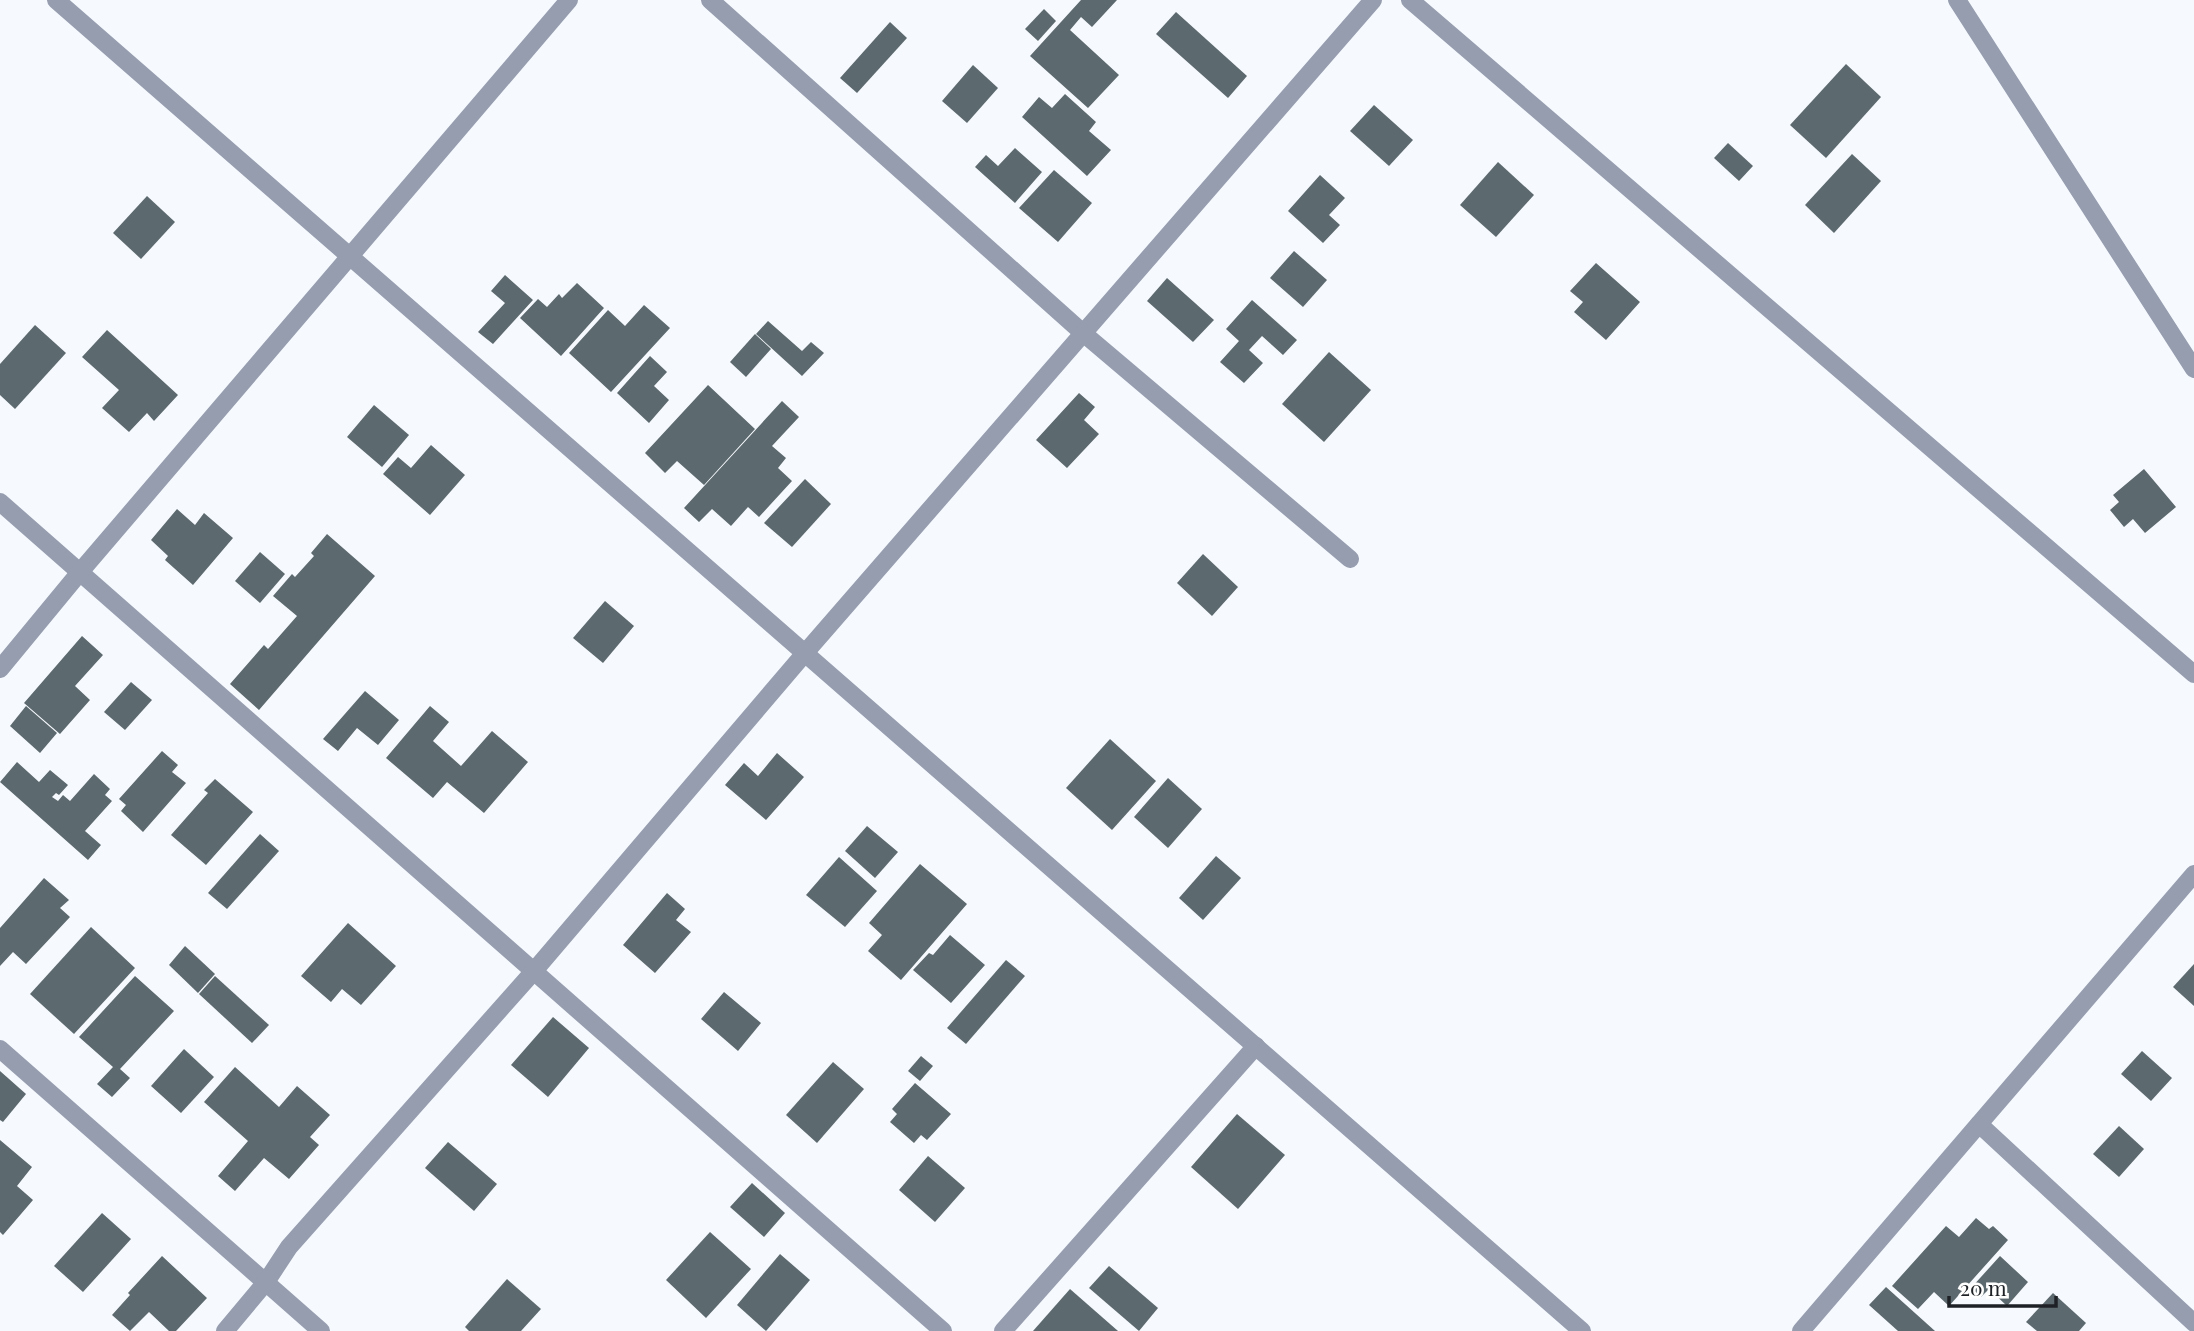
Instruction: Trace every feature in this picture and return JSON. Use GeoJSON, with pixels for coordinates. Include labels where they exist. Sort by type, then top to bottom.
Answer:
{"type":"FeatureCollection","features":[{"type":"Feature","properties":{"kind":"street"},"geometry":{"type":"LineString","coordinates":[[56,0],[1582,1331]]}},
{"type":"Feature","properties":{"kind":"street"},"geometry":{"type":"LineString","coordinates":[[0,668],[569,0]]}},
{"type":"Feature","properties":{"kind":"street"},"geometry":{"type":"LineString","coordinates":[[710,0],[1083,333],[1350,559]]}},
{"type":"Feature","properties":{"kind":"street"},"geometry":{"type":"LineString","coordinates":[[225,1331],[266,1282],[289,1247],[534,971],[805,653],[1373,0]]}},
{"type":"Feature","properties":{"kind":"street"},"geometry":{"type":"LineString","coordinates":[[1410,0],[2194,674]]}},
{"type":"Feature","properties":{"kind":"street"},"geometry":{"type":"LineString","coordinates":[[1956,0],[2194,369]]}},
{"type":"Feature","properties":{"kind":"street"},"geometry":{"type":"LineString","coordinates":[[0,502],[943,1331]]}},
{"type":"Feature","properties":{"kind":"street"},"geometry":{"type":"LineString","coordinates":[[1801,1331],[2194,874]]}},
{"type":"Feature","properties":{"kind":"street"},"geometry":{"type":"LineString","coordinates":[[1003,1331],[1256,1046]]}},
{"type":"Feature","properties":{"kind":"street"},"geometry":{"type":"LineString","coordinates":[[0,1049],[321,1331]]}},
{"type":"Feature","properties":{"kind":"street"},"geometry":{"type":"LineString","coordinates":[[1979,1124],[2194,1323]]}},
{"type":"Feature","properties":{"kind":"building"},"geometry":{"type":"Polygon","coordinates":[[[1081,0],[1117,0],[1092,27],[1081,17],[1070,30],[1119,75],[1088,108],[1030,56],[1081,0]]]}},
{"type":"Feature","properties":{"kind":"building"},"geometry":{"type":"Polygon","coordinates":[[[1044,9],[1056,21],[1038,41],[1025,29],[1044,9]]]}},
{"type":"Feature","properties":{"kind":"building"},"geometry":{"type":"Polygon","coordinates":[[[1176,12],[1247,76],[1228,98],[1156,34],[1176,12]]]}},
{"type":"Feature","properties":{"kind":"building"},"geometry":{"type":"Polygon","coordinates":[[[890,22],[907,38],[857,93],[840,78],[890,22]]]}},
{"type":"Feature","properties":{"kind":"building"},"geometry":{"type":"Polygon","coordinates":[[[1846,64],[1881,97],[1826,158],[1790,125],[1846,64]]]}},
{"type":"Feature","properties":{"kind":"building"},"geometry":{"type":"Polygon","coordinates":[[[973,65],[998,88],[967,123],[942,101],[973,65]]]}},
{"type":"Feature","properties":{"kind":"building"},"geometry":{"type":"Polygon","coordinates":[[[1065,94],[1096,122],[1089,131],[1111,150],[1087,176],[1022,117],[1039,97],[1052,108],[1065,94]]]}},
{"type":"Feature","properties":{"kind":"building"},"geometry":{"type":"Polygon","coordinates":[[[1374,105],[1413,140],[1389,166],[1350,131],[1374,105]]]}},
{"type":"Feature","properties":{"kind":"building"},"geometry":{"type":"Polygon","coordinates":[[[1728,143],[1753,166],[1739,181],[1714,158],[1728,143]]]}},
{"type":"Feature","properties":{"kind":"building"},"geometry":{"type":"Polygon","coordinates":[[[1015,148],[1042,172],[1015,203],[975,167],[986,155],[998,166],[1015,148]]]}},
{"type":"Feature","properties":{"kind":"building"},"geometry":{"type":"Polygon","coordinates":[[[1852,154],[1881,181],[1834,233],[1805,205],[1852,154]]]}},
{"type":"Feature","properties":{"kind":"building"},"geometry":{"type":"Polygon","coordinates":[[[1498,162],[1534,195],[1496,237],[1460,205],[1498,162]]]}},
{"type":"Feature","properties":{"kind":"building"},"geometry":{"type":"Polygon","coordinates":[[[1054,170],[1092,203],[1058,242],[1019,208],[1054,170]]]}},
{"type":"Feature","properties":{"kind":"building"},"geometry":{"type":"Polygon","coordinates":[[[1320,175],[1345,198],[1329,215],[1340,225],[1323,243],[1288,211],[1320,175]]]}},
{"type":"Feature","properties":{"kind":"building"},"geometry":{"type":"Polygon","coordinates":[[[147,196],[175,222],[141,259],[113,233],[147,196]]]}},
{"type":"Feature","properties":{"kind":"building"},"geometry":{"type":"Polygon","coordinates":[[[1294,251],[1327,280],[1303,307],[1270,278],[1294,251]]]}},
{"type":"Feature","properties":{"kind":"building"},"geometry":{"type":"Polygon","coordinates":[[[1596,263],[1640,302],[1606,340],[1574,312],[1583,302],[1570,291],[1596,263]]]}},
{"type":"Feature","properties":{"kind":"building"},"geometry":{"type":"Polygon","coordinates":[[[505,275],[533,300],[493,344],[478,332],[505,303],[491,291],[505,275]]]}},
{"type":"Feature","properties":{"kind":"building"},"geometry":{"type":"Polygon","coordinates":[[[1167,278],[1214,320],[1193,342],[1147,301],[1167,278]]]}},
{"type":"Feature","properties":{"kind":"building"},"geometry":{"type":"Polygon","coordinates":[[[577,283],[604,308],[561,356],[520,318],[538,299],[547,307],[559,294],[562,298],[577,283]]]}},
{"type":"Feature","properties":{"kind":"building"},"geometry":{"type":"Polygon","coordinates":[[[1252,300],[1297,340],[1283,355],[1262,336],[1249,350],[1263,363],[1244,383],[1220,362],[1239,341],[1226,329],[1252,300]]]}},
{"type":"Feature","properties":{"kind":"building"},"geometry":{"type":"Polygon","coordinates":[[[644,305],[670,328],[611,392],[569,353],[608,310],[625,326],[644,305]]]}},
{"type":"Feature","properties":{"kind":"building"},"geometry":{"type":"Polygon","coordinates":[[[768,321],[802,351],[811,342],[824,353],[802,376],[756,334],[768,321]]]}},
{"type":"Feature","properties":{"kind":"building"},"geometry":{"type":"Polygon","coordinates":[[[35,325],[66,353],[15,409],[0,395],[0,364],[35,325]]]}},
{"type":"Feature","properties":{"kind":"building"},"geometry":{"type":"Polygon","coordinates":[[[107,330],[178,395],[154,421],[147,413],[129,432],[102,408],[119,390],[82,357],[107,330]]]}},
{"type":"Feature","properties":{"kind":"building"},"geometry":{"type":"Polygon","coordinates":[[[755,334],[771,349],[746,377],[730,362],[755,334]]]}},
{"type":"Feature","properties":{"kind":"building"},"geometry":{"type":"Polygon","coordinates":[[[1329,352],[1371,390],[1324,442],[1282,404],[1329,352]]]}},
{"type":"Feature","properties":{"kind":"building"},"geometry":{"type":"Polygon","coordinates":[[[650,356],[667,372],[654,386],[669,400],[649,423],[617,393],[650,356]]]}},
{"type":"Feature","properties":{"kind":"building"},"geometry":{"type":"Polygon","coordinates":[[[708,385],[755,429],[704,485],[677,461],[665,473],[645,453],[708,385]]]}},
{"type":"Feature","properties":{"kind":"building"},"geometry":{"type":"Polygon","coordinates":[[[1079,393],[1095,407],[1084,420],[1099,434],[1067,468],[1036,440],[1079,393]]]}},
{"type":"Feature","properties":{"kind":"building"},"geometry":{"type":"Polygon","coordinates":[[[782,401],[799,417],[772,446],[786,458],[778,468],[792,481],[759,517],[748,507],[731,526],[712,509],[699,522],[684,508],[782,401]]]}},
{"type":"Feature","properties":{"kind":"building"},"geometry":{"type":"Polygon","coordinates":[[[374,405],[409,435],[382,467],[347,437],[374,405]]]}},
{"type":"Feature","properties":{"kind":"building"},"geometry":{"type":"Polygon","coordinates":[[[431,445],[465,475],[430,515],[383,474],[398,457],[411,468],[431,445]]]}},
{"type":"Feature","properties":{"kind":"building"},"geometry":{"type":"Polygon","coordinates":[[[2144,469],[2176,507],[2145,533],[2133,519],[2124,527],[2110,510],[2119,502],[2113,495],[2144,469]]]}},
{"type":"Feature","properties":{"kind":"building"},"geometry":{"type":"Polygon","coordinates":[[[805,479],[831,504],[792,547],[764,523],[805,479]]]}},
{"type":"Feature","properties":{"kind":"building"},"geometry":{"type":"Polygon","coordinates":[[[177,509],[195,525],[204,513],[233,538],[193,585],[165,560],[168,556],[151,540],[177,509]]]}},
{"type":"Feature","properties":{"kind":"building"},"geometry":{"type":"Polygon","coordinates":[[[327,534],[375,576],[259,710],[230,684],[264,645],[268,649],[297,616],[273,596],[292,574],[295,577],[314,556],[311,553],[327,534]]]}},
{"type":"Feature","properties":{"kind":"building"},"geometry":{"type":"Polygon","coordinates":[[[260,552],[285,574],[260,603],[235,581],[260,552]]]}},
{"type":"Feature","properties":{"kind":"building"},"geometry":{"type":"Polygon","coordinates":[[[1203,554],[1238,587],[1212,616],[1177,583],[1203,554]]]}},
{"type":"Feature","properties":{"kind":"building"},"geometry":{"type":"Polygon","coordinates":[[[605,601],[634,626],[603,663],[573,638],[605,601]]]}},
{"type":"Feature","properties":{"kind":"building"},"geometry":{"type":"Polygon","coordinates":[[[82,636],[103,655],[75,686],[90,700],[60,734],[24,703],[82,636]]]}},
{"type":"Feature","properties":{"kind":"building"},"geometry":{"type":"Polygon","coordinates":[[[131,682],[152,700],[125,730],[104,712],[131,682]]]}},
{"type":"Feature","properties":{"kind":"building"},"geometry":{"type":"Polygon","coordinates":[[[365,691],[399,720],[378,745],[357,728],[338,751],[323,739],[365,691]]]}},
{"type":"Feature","properties":{"kind":"building"},"geometry":{"type":"Polygon","coordinates":[[[26,706],[57,733],[40,753],[10,726],[26,706]]]}},
{"type":"Feature","properties":{"kind":"building"},"geometry":{"type":"Polygon","coordinates":[[[430,706],[449,722],[433,741],[461,766],[492,731],[528,762],[484,813],[447,782],[433,798],[386,758],[430,706]]]}},
{"type":"Feature","properties":{"kind":"building"},"geometry":{"type":"Polygon","coordinates":[[[1110,739],[1156,781],[1112,830],[1066,788],[1110,739]]]}},
{"type":"Feature","properties":{"kind":"building"},"geometry":{"type":"Polygon","coordinates":[[[162,751],[178,765],[172,772],[186,783],[143,832],[121,811],[126,805],[119,799],[162,751]]]}},
{"type":"Feature","properties":{"kind":"building"},"geometry":{"type":"Polygon","coordinates":[[[777,753],[804,777],[766,820],[725,785],[744,763],[758,776],[777,753]]]}},
{"type":"Feature","properties":{"kind":"building"},"geometry":{"type":"Polygon","coordinates":[[[17,762],[39,782],[50,770],[68,785],[59,795],[56,793],[52,797],[58,801],[63,795],[70,801],[94,774],[110,789],[105,795],[112,801],[85,831],[101,845],[88,860],[0,782],[17,762]]]}},
{"type":"Feature","properties":{"kind":"building"},"geometry":{"type":"Polygon","coordinates":[[[1168,778],[1202,809],[1168,848],[1134,817],[1168,778]]]}},
{"type":"Feature","properties":{"kind":"building"},"geometry":{"type":"Polygon","coordinates":[[[215,779],[253,812],[206,865],[171,835],[208,793],[204,790],[215,779]]]}},
{"type":"Feature","properties":{"kind":"building"},"geometry":{"type":"Polygon","coordinates":[[[867,826],[898,852],[875,878],[845,851],[867,826]]]}},
{"type":"Feature","properties":{"kind":"building"},"geometry":{"type":"Polygon","coordinates":[[[260,834],[279,851],[227,909],[208,893],[260,834]]]}},
{"type":"Feature","properties":{"kind":"building"},"geometry":{"type":"Polygon","coordinates":[[[1216,856],[1241,878],[1203,920],[1179,898],[1216,856]]]}},
{"type":"Feature","properties":{"kind":"building"},"geometry":{"type":"Polygon","coordinates":[[[839,857],[877,891],[845,927],[806,895],[839,857]]]}},
{"type":"Feature","properties":{"kind":"building"},"geometry":{"type":"Polygon","coordinates":[[[920,864],[967,904],[901,980],[868,951],[882,935],[869,923],[920,864]]]}},
{"type":"Feature","properties":{"kind":"building"},"geometry":{"type":"Polygon","coordinates":[[[44,878],[69,900],[60,908],[70,917],[26,964],[13,952],[0,966],[0,928],[44,878]]]}},
{"type":"Feature","properties":{"kind":"building"},"geometry":{"type":"Polygon","coordinates":[[[667,893],[685,909],[676,920],[691,932],[655,973],[623,945],[667,893]]]}},
{"type":"Feature","properties":{"kind":"building"},"geometry":{"type":"Polygon","coordinates":[[[348,923],[396,966],[361,1005],[342,989],[331,1002],[301,976],[348,923]]]}},
{"type":"Feature","properties":{"kind":"building"},"geometry":{"type":"Polygon","coordinates":[[[91,927],[135,968],[74,1034],[30,994],[91,927]]]}},
{"type":"Feature","properties":{"kind":"building"},"geometry":{"type":"Polygon","coordinates":[[[950,935],[985,965],[951,1003],[913,970],[929,953],[933,955],[950,935]]]}},
{"type":"Feature","properties":{"kind":"building"},"geometry":{"type":"Polygon","coordinates":[[[185,946],[215,974],[198,993],[169,965],[185,946]]]}},
{"type":"Feature","properties":{"kind":"building"},"geometry":{"type":"Polygon","coordinates":[[[1006,960],[1025,976],[966,1044],[947,1028],[1006,960]]]}},
{"type":"Feature","properties":{"kind":"building"},"geometry":{"type":"Polygon","coordinates":[[[2194,964],[2194,1006],[2173,987],[2194,964]]]}},
{"type":"Feature","properties":{"kind":"building"},"geometry":{"type":"Polygon","coordinates":[[[135,976],[174,1011],[120,1069],[130,1078],[112,1097],[97,1084],[113,1067],[79,1037],[135,976]]]}},
{"type":"Feature","properties":{"kind":"building"},"geometry":{"type":"Polygon","coordinates":[[[215,976],[269,1025],[252,1043],[199,994],[215,976]]]}},
{"type":"Feature","properties":{"kind":"building"},"geometry":{"type":"Polygon","coordinates":[[[724,992],[761,1023],[738,1051],[701,1019],[724,992]]]}},
{"type":"Feature","properties":{"kind":"building"},"geometry":{"type":"Polygon","coordinates":[[[553,1017],[589,1048],[548,1097],[511,1065],[553,1017]]]}},
{"type":"Feature","properties":{"kind":"building"},"geometry":{"type":"Polygon","coordinates":[[[184,1049],[214,1077],[181,1113],[151,1086],[184,1049]]]}},
{"type":"Feature","properties":{"kind":"building"},"geometry":{"type":"Polygon","coordinates":[[[2142,1051],[2172,1078],[2151,1101],[2121,1074],[2142,1051]]]}},
{"type":"Feature","properties":{"kind":"building"},"geometry":{"type":"Polygon","coordinates":[[[921,1056],[933,1066],[920,1081],[908,1071],[921,1056]]]}},
{"type":"Feature","properties":{"kind":"building"},"geometry":{"type":"Polygon","coordinates":[[[833,1062],[864,1089],[817,1143],[786,1115],[833,1062]]]}},
{"type":"Feature","properties":{"kind":"building"},"geometry":{"type":"Polygon","coordinates":[[[235,1067],[279,1107],[297,1086],[330,1115],[310,1137],[319,1145],[289,1179],[264,1158],[235,1191],[218,1176],[248,1141],[204,1102],[235,1067]]]}},
{"type":"Feature","properties":{"kind":"building"},"geometry":{"type":"Polygon","coordinates":[[[0,1071],[26,1094],[3,1122],[0,1120],[0,1071]]]}},
{"type":"Feature","properties":{"kind":"building"},"geometry":{"type":"Polygon","coordinates":[[[915,1083],[951,1114],[927,1140],[921,1135],[914,1143],[890,1122],[897,1114],[892,1109],[915,1083]]]}},
{"type":"Feature","properties":{"kind":"building"},"geometry":{"type":"Polygon","coordinates":[[[1237,1114],[1285,1155],[1238,1209],[1191,1167],[1237,1114]]]}},
{"type":"Feature","properties":{"kind":"building"},"geometry":{"type":"Polygon","coordinates":[[[2119,1126],[2144,1149],[2119,1177],[2093,1154],[2119,1126]]]}},
{"type":"Feature","properties":{"kind":"building"},"geometry":{"type":"Polygon","coordinates":[[[0,1140],[32,1167],[17,1186],[33,1200],[3,1235],[0,1232],[0,1140]]]}},
{"type":"Feature","properties":{"kind":"building"},"geometry":{"type":"Polygon","coordinates":[[[448,1142],[497,1184],[474,1211],[425,1168],[448,1142]]]}},
{"type":"Feature","properties":{"kind":"building"},"geometry":{"type":"Polygon","coordinates":[[[928,1156],[965,1188],[935,1222],[899,1190],[928,1156]]]}},
{"type":"Feature","properties":{"kind":"building"},"geometry":{"type":"Polygon","coordinates":[[[752,1183],[785,1213],[764,1237],[730,1207],[752,1183]]]}},
{"type":"Feature","properties":{"kind":"building"},"geometry":{"type":"Polygon","coordinates":[[[102,1213],[131,1239],[83,1292],[54,1266],[102,1213]]]}},
{"type":"Feature","properties":{"kind":"building"},"geometry":{"type":"Polygon","coordinates":[[[1976,1218],[1989,1229],[1993,1226],[2008,1240],[1949,1306],[1934,1292],[1918,1309],[1892,1286],[1946,1226],[1959,1237],[1976,1218]]]}},
{"type":"Feature","properties":{"kind":"building"},"geometry":{"type":"Polygon","coordinates":[[[710,1232],[751,1269],[706,1318],[666,1280],[710,1232]]]}},
{"type":"Feature","properties":{"kind":"building"},"geometry":{"type":"Polygon","coordinates":[[[780,1254],[810,1280],[766,1331],[737,1305],[780,1254]]]}},
{"type":"Feature","properties":{"kind":"building"},"geometry":{"type":"Polygon","coordinates":[[[162,1256],[207,1298],[176,1331],[169,1331],[149,1312],[130,1331],[112,1315],[162,1256]]]}},
{"type":"Feature","properties":{"kind":"building"},"geometry":{"type":"Polygon","coordinates":[[[2000,1256],[2028,1282],[2007,1306],[1989,1289],[1981,1297],[1971,1288],[2000,1256]]]}},
{"type":"Feature","properties":{"kind":"building"},"geometry":{"type":"Polygon","coordinates":[[[1109,1266],[1158,1308],[1139,1331],[1089,1288],[1109,1266]]]}},
{"type":"Feature","properties":{"kind":"building"},"geometry":{"type":"Polygon","coordinates":[[[507,1279],[541,1309],[521,1331],[469,1331],[465,1327],[507,1279]]]}},
{"type":"Feature","properties":{"kind":"building"},"geometry":{"type":"Polygon","coordinates":[[[1886,1287],[1935,1331],[1898,1331],[1869,1305],[1886,1287]]]}},
{"type":"Feature","properties":{"kind":"building"},"geometry":{"type":"Polygon","coordinates":[[[1070,1289],[1118,1331],[1033,1331],[1070,1289]]]}},
{"type":"Feature","properties":{"kind":"building"},"geometry":{"type":"Polygon","coordinates":[[[2053,1293],[2086,1323],[2079,1331],[2037,1331],[2026,1322],[2053,1293]]]}}]}
